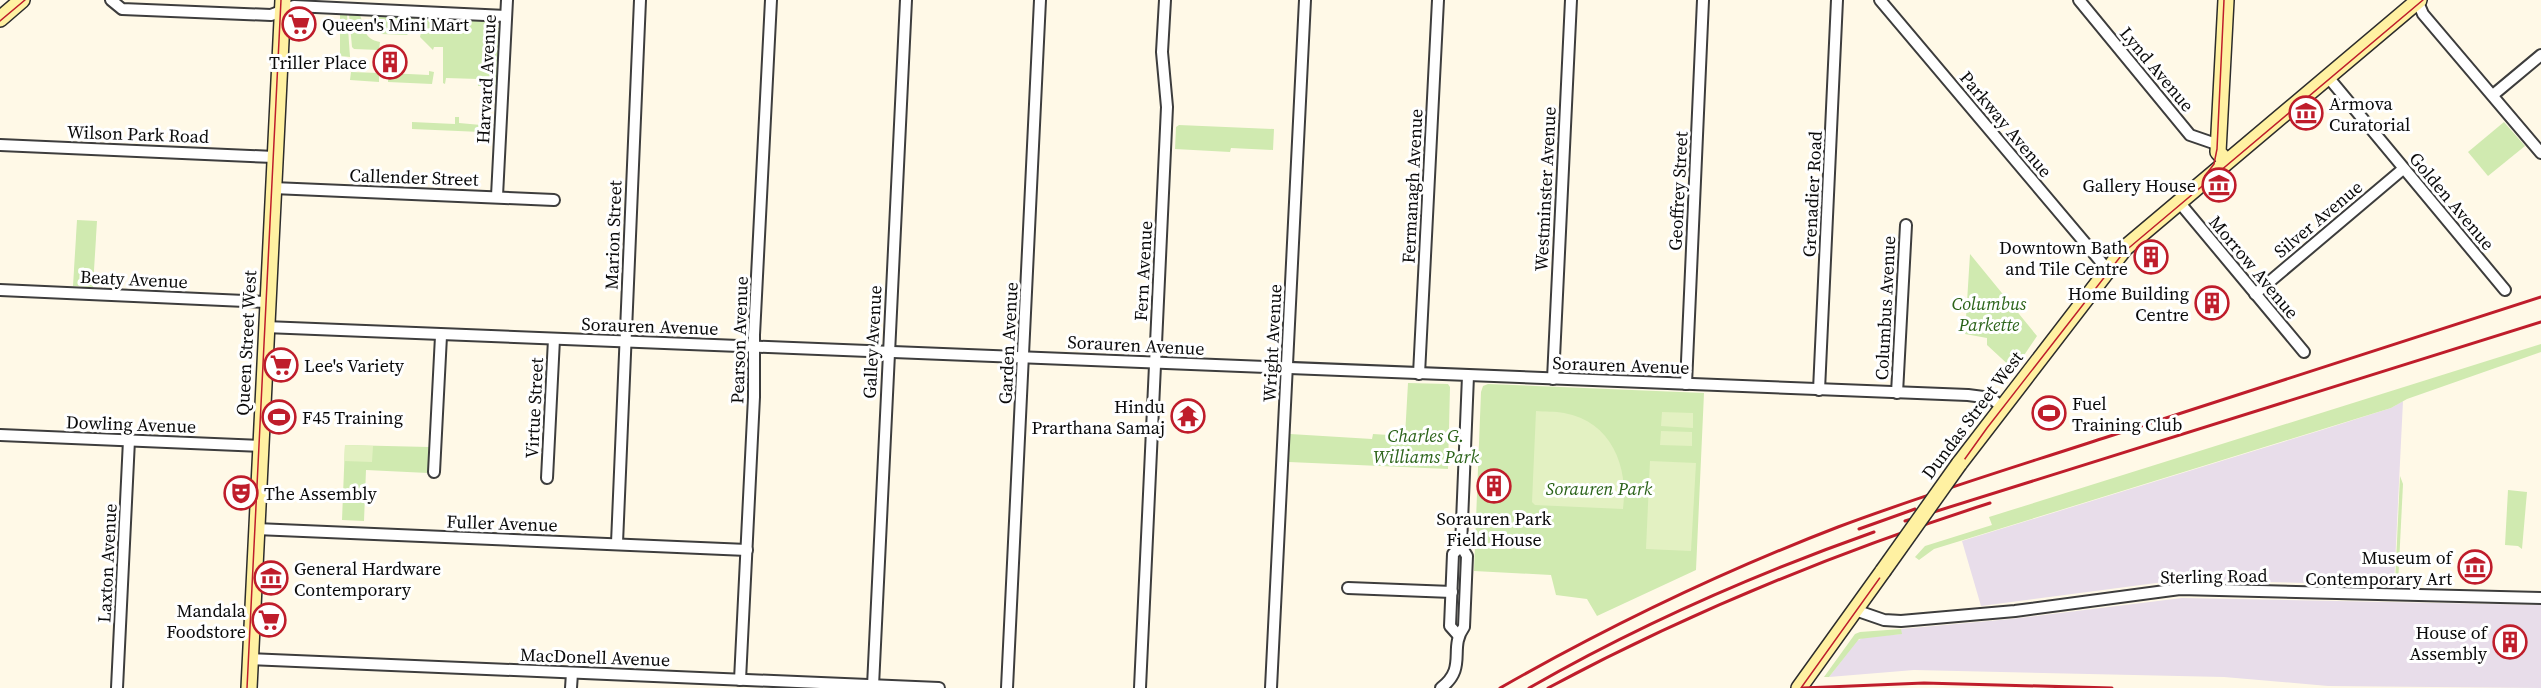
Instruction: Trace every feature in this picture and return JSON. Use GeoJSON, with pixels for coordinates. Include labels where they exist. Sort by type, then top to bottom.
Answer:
{"type":"FeatureCollection","features":[{"type":"Feature","properties":{"kind":"main road"},"geometry":{"type":"LineString","coordinates":[[0,19],[22,0]]}},
{"type":"Feature","properties":{"kind":"main road"},"geometry":{"type":"LineString","coordinates":[[2226,0],[2218,152],[2226,161]]}},
{"type":"Feature","properties":{"kind":"main road","name":"Dundas Street West"},"geometry":{"type":"LineString","coordinates":[[1802,684],[1959,464],[2107,269],[2135,239],[2418,0]]}},
{"type":"Feature","properties":{"kind":"main road","name":"Queen Street West"},"geometry":{"type":"LineString","coordinates":[[249,688],[265,327],[283,5]]}},
{"type":"Feature","properties":{"kind":"street"},"geometry":{"type":"LineString","coordinates":[[111,0],[122,9],[271,15],[283,5],[404,5],[506,16]]}},
{"type":"Feature","properties":{"kind":"street","name":"Harvard Avenue"},"geometry":{"type":"LineString","coordinates":[[497,196],[507,0]]}},
{"type":"Feature","properties":{"kind":"street","name":"Marion Street"},"geometry":{"type":"LineString","coordinates":[[617,543],[640,0]]}},
{"type":"Feature","properties":{"kind":"street","name":"Pearson Avenue"},"geometry":{"type":"LineString","coordinates":[[740,680],[771,0]]}},
{"type":"Feature","properties":{"kind":"street","name":"Galley Avenue"},"geometry":{"type":"LineString","coordinates":[[873,686],[906,0]]}},
{"type":"Feature","properties":{"kind":"street","name":"Garden Avenue"},"geometry":{"type":"LineString","coordinates":[[1007,688],[1040,0]]}},
{"type":"Feature","properties":{"kind":"street","name":"Fern Avenue"},"geometry":{"type":"LineString","coordinates":[[1140,688],[1167,107],[1162,52],[1165,0]]}},
{"type":"Feature","properties":{"kind":"street","name":"Wright Avenue"},"geometry":{"type":"LineString","coordinates":[[1270,688],[1305,0]]}},
{"type":"Feature","properties":{"kind":"street","name":"Fermanagh Avenue"},"geometry":{"type":"LineString","coordinates":[[1419,374],[1438,0]]}},
{"type":"Feature","properties":{"kind":"street","name":"Westminster Avenue"},"geometry":{"type":"LineString","coordinates":[[1553,379],[1571,0]]}},
{"type":"Feature","properties":{"kind":"street","name":"Geoffrey Street"},"geometry":{"type":"LineString","coordinates":[[1686,384],[1703,0]]}},
{"type":"Feature","properties":{"kind":"street","name":"Grenadier Road"},"geometry":{"type":"LineString","coordinates":[[1819,390],[1837,0]]}},
{"type":"Feature","properties":{"kind":"street","name":"Parkway Avenue"},"geometry":{"type":"LineString","coordinates":[[1880,0],[2107,269]]}},
{"type":"Feature","properties":{"kind":"street","name":"Lynd Avenue"},"geometry":{"type":"LineString","coordinates":[[2079,0],[2190,135],[2219,145]]}},
{"type":"Feature","properties":{"kind":"street"},"geometry":{"type":"LineString","coordinates":[[2418,0],[2423,14],[2541,153]]}},
{"type":"Feature","properties":{"kind":"street"},"geometry":{"type":"LineString","coordinates":[[2493,95],[2541,55]]}},
{"type":"Feature","properties":{"kind":"street","name":"Golden Avenue"},"geometry":{"type":"LineString","coordinates":[[2328,77],[2505,290]]}},
{"type":"Feature","properties":{"kind":"street","name":"Wilson Park Road"},"geometry":{"type":"LineString","coordinates":[[0,146],[274,157]]}},
{"type":"Feature","properties":{"kind":"street","name":"Silver Avenue"},"geometry":{"type":"LineString","coordinates":[[2254,294],[2403,169]]}},
{"type":"Feature","properties":{"kind":"street","name":"Callender Street"},"geometry":{"type":"LineString","coordinates":[[273,188],[554,200]]}},
{"type":"Feature","properties":{"kind":"street","name":"Morrow Avenue"},"geometry":{"type":"LineString","coordinates":[[2179,202],[2304,352]]}},
{"type":"Feature","properties":{"kind":"street","name":"Columbus Avenue"},"geometry":{"type":"LineString","coordinates":[[1897,393],[1906,225]]}},
{"type":"Feature","properties":{"kind":"street","name":"Beaty Avenue"},"geometry":{"type":"LineString","coordinates":[[0,290],[267,302]]}},
{"type":"Feature","properties":{"kind":"street","name":"Sorauren Avenue"},"geometry":{"type":"LineString","coordinates":[[265,327],[441,336],[625,341],[1897,393],[1990,398],[2002,407]]}},
{"type":"Feature","properties":{"kind":"street"},"geometry":{"type":"LineString","coordinates":[[434,472],[441,336]]}},
{"type":"Feature","properties":{"kind":"street","name":"Virtue Street"},"geometry":{"type":"LineString","coordinates":[[547,478],[554,339]]}},
{"type":"Feature","properties":{"kind":"street"},"geometry":{"type":"LineString","coordinates":[[1441,688],[1456,671],[1458,635],[1464,627],[1467,556],[1461,546],[1468,376]]}},
{"type":"Feature","properties":{"kind":"street","name":"Dowling Avenue"},"geometry":{"type":"LineString","coordinates":[[0,435],[260,446]]}},
{"type":"Feature","properties":{"kind":"street","name":"Laxton Avenue"},"geometry":{"type":"LineString","coordinates":[[117,688],[129,440]]}},
{"type":"Feature","properties":{"kind":"street","name":"Fuller Avenue"},"geometry":{"type":"LineString","coordinates":[[256,529],[747,550]]}},
{"type":"Feature","properties":{"kind":"street"},"geometry":{"type":"LineString","coordinates":[[1458,635],[1450,626],[1454,554],[1461,546]]}},
{"type":"Feature","properties":{"kind":"street"},"geometry":{"type":"LineString","coordinates":[[1348,588],[1452,592]]}},
{"type":"Feature","properties":{"kind":"street","name":"Sterling Road"},"geometry":{"type":"LineString","coordinates":[[1855,610],[1884,620],[1901,621],[2015,611],[2180,589],[2541,598]]}},
{"type":"Feature","properties":{"kind":"street","name":"MacDonell Avenue"},"geometry":{"type":"LineString","coordinates":[[250,659],[939,688]]}},
{"type":"Feature","properties":{"kind":"street"},"geometry":{"type":"LineString","coordinates":[[571,688],[572,673]]}},
{"type":"Feature","properties":{"kind":"shaded area"},"geometry":{"type":"Polygon","coordinates":[[[2403,401],[2394,585],[2179,580],[1981,606],[1962,541],[2322,430],[2391,408],[2403,401]]]}},
{"type":"Feature","properties":{"kind":"shaded area"},"geometry":{"type":"Polygon","coordinates":[[[2182,598],[2541,605],[2541,688],[2328,686],[2224,677],[1914,670],[1829,677],[1857,641],[1864,637],[1901,634],[1901,629],[2011,619],[2182,598]]]}},
{"type":"Feature","properties":{"kind":"green space"},"geometry":{"type":"Polygon","coordinates":[[[340,14],[347,14],[350,57],[340,56],[340,14]]]}},
{"type":"Feature","properties":{"kind":"green space"},"geometry":{"type":"Polygon","coordinates":[[[349,14],[360,15],[368,36],[380,42],[379,50],[352,47],[349,14]]]}},
{"type":"Feature","properties":{"kind":"green space"},"geometry":{"type":"Polygon","coordinates":[[[371,15],[415,17],[414,27],[407,35],[381,34],[372,28],[371,15]]]}},
{"type":"Feature","properties":{"kind":"green space"},"geometry":{"type":"Polygon","coordinates":[[[424,18],[496,21],[500,28],[496,86],[478,86],[478,79],[446,78],[445,84],[443,83],[443,47],[434,47],[433,50],[420,37],[424,18]]]}},
{"type":"Feature","properties":{"kind":"green space"},"geometry":{"type":"Polygon","coordinates":[[[429,71],[434,72],[432,84],[388,82],[388,73],[429,75],[429,71]]]}},
{"type":"Feature","properties":{"kind":"green space"},"geometry":{"type":"Polygon","coordinates":[[[351,72],[379,73],[379,82],[350,80],[351,72]]]}},
{"type":"Feature","properties":{"kind":"green space"},"geometry":{"type":"Polygon","coordinates":[[[455,117],[459,117],[459,123],[481,125],[481,132],[412,129],[412,122],[455,124],[455,117]]]}},
{"type":"Feature","properties":{"kind":"green space"},"geometry":{"type":"Polygon","coordinates":[[[2504,122],[2525,146],[2488,176],[2468,152],[2504,122]]]}},
{"type":"Feature","properties":{"kind":"green space"},"geometry":{"type":"Polygon","coordinates":[[[1179,125],[1274,129],[1273,150],[1231,148],[1230,152],[1175,149],[1176,127],[1179,125]]]}},
{"type":"Feature","properties":{"kind":"green space"},"geometry":{"type":"Polygon","coordinates":[[[77,220],[97,221],[93,287],[73,286],[77,220]]]}},
{"type":"Feature","properties":{"kind":"green space","name":"Columbus Parkette"},"geometry":{"type":"Polygon","coordinates":[[[1970,254],[2037,336],[2014,370],[1987,345],[1987,338],[1965,334],[1970,254]]]}},
{"type":"Feature","properties":{"kind":"green space"},"geometry":{"type":"Polygon","coordinates":[[[2541,344],[2541,352],[2407,399],[2391,408],[1934,549],[1919,560],[1915,557],[1925,546],[1992,525],[1989,517],[2541,344]]]}},
{"type":"Feature","properties":{"kind":"green space","name":"Charles G. Williams Park"},"geometry":{"type":"Polygon","coordinates":[[[1408,383],[1448,384],[1450,387],[1448,469],[1289,462],[1290,434],[1372,439],[1373,434],[1405,436],[1408,383]]]}},
{"type":"Feature","properties":{"kind":"green space","name":"Sorauren Park"},"geometry":{"type":"Polygon","coordinates":[[[1488,384],[1704,393],[1696,570],[1597,616],[1587,599],[1556,595],[1551,575],[1474,571],[1481,392],[1483,386],[1488,384]]]}},
{"type":"Feature","properties":{"kind":"green space"},"geometry":{"type":"Polygon","coordinates":[[[1536,411],[1561,412],[1580,418],[1594,425],[1605,436],[1613,448],[1623,477],[1623,509],[1535,505],[1532,502],[1536,411]]]}},
{"type":"Feature","properties":{"kind":"green space"},"geometry":{"type":"Polygon","coordinates":[[[1662,412],[1693,413],[1693,428],[1661,426],[1662,412]]]}},
{"type":"Feature","properties":{"kind":"green space"},"geometry":{"type":"Polygon","coordinates":[[[1661,431],[1692,432],[1692,446],[1660,445],[1661,431]]]}},
{"type":"Feature","properties":{"kind":"green space"},"geometry":{"type":"Polygon","coordinates":[[[345,445],[429,447],[428,473],[366,470],[364,521],[342,520],[345,445]]]}},
{"type":"Feature","properties":{"kind":"green space"},"geometry":{"type":"Polygon","coordinates":[[[345,445],[373,446],[372,462],[344,461],[345,445]]]}},
{"type":"Feature","properties":{"kind":"green space"},"geometry":{"type":"Polygon","coordinates":[[[1374,449],[1402,451],[1401,464],[1373,463],[1374,449]]]}},
{"type":"Feature","properties":{"kind":"green space"},"geometry":{"type":"Polygon","coordinates":[[[1650,461],[1696,463],[1691,551],[1646,549],[1650,461]]]}},
{"type":"Feature","properties":{"kind":"green space"},"geometry":{"type":"Polygon","coordinates":[[[2400,476],[2403,484],[2398,584],[2395,584],[2400,476]]]}},
{"type":"Feature","properties":{"kind":"green space"},"geometry":{"type":"Polygon","coordinates":[[[2508,490],[2527,492],[2522,549],[2518,546],[2505,545],[2508,490]]]}},
{"type":"Feature","properties":{"kind":"green space"},"geometry":{"type":"Polygon","coordinates":[[[1901,629],[1902,634],[1859,639],[1829,677],[1824,677],[1855,634],[1901,629]]]}},
{"type":"Feature","properties":{"kind":"tram line"},"geometry":{"type":"LineString","coordinates":[[0,21],[25,0]]}},
{"type":"Feature","properties":{"kind":"tram line"},"geometry":{"type":"LineString","coordinates":[[247,688],[281,0]]}},
{"type":"Feature","properties":{"kind":"tram line"},"geometry":{"type":"LineString","coordinates":[[2205,176],[2214,164],[2217,149],[2224,0]]}},
{"type":"Feature","properties":{"kind":"tram line"},"geometry":{"type":"LineString","coordinates":[[1801,688],[1987,428],[2124,252],[2423,0]]}},
{"type":"Feature","properties":{"kind":"railway"},"geometry":{"type":"LineString","coordinates":[[1500,688],[1666,601],[1751,562],[1838,527],[1971,481],[2541,297]]}},
{"type":"Feature","properties":{"kind":"railway"},"geometry":{"type":"LineString","coordinates":[[1905,521],[2541,322]]}},
{"type":"Feature","properties":{"kind":"railway"},"geometry":{"type":"LineString","coordinates":[[1548,688],[1655,634],[1765,585],[1876,542],[1990,503]]}},
{"type":"Feature","properties":{"kind":"railway"},"geometry":{"type":"LineString","coordinates":[[1859,529],[1915,509]]}},
{"type":"Feature","properties":{"kind":"railway"},"geometry":{"type":"LineString","coordinates":[[1529,688],[1613,643],[1698,602],[1785,565],[1874,532]]}},
{"type":"Feature","properties":{"kind":"railway"},"geometry":{"type":"LineString","coordinates":[[1803,688],[1924,683],[2112,688]]}},
{"type":"Feature","properties":{"kind":"place","name":"Queen's Mini Mart"},"geometry":{"type":"Point","coordinates":[299,24]}},
{"type":"Feature","properties":{"kind":"place","name":"Triller Place"},"geometry":{"type":"Point","coordinates":[390,62]}},
{"type":"Feature","properties":{"kind":"place","name":"Armova Curatorial"},"geometry":{"type":"Point","coordinates":[2306,113]}},
{"type":"Feature","properties":{"kind":"place","name":"Gallery House"},"geometry":{"type":"Point","coordinates":[2219,185]}},
{"type":"Feature","properties":{"kind":"place","name":"Downtown Bath and Tile Centre"},"geometry":{"type":"Point","coordinates":[2151,257]}},
{"type":"Feature","properties":{"kind":"place","name":"Home Building Centre"},"geometry":{"type":"Point","coordinates":[2212,303]}},
{"type":"Feature","properties":{"kind":"place","name":"Lee's Variety"},"geometry":{"type":"Point","coordinates":[281,365]}},
{"type":"Feature","properties":{"kind":"place","name":"Fuel Training Club"},"geometry":{"type":"Point","coordinates":[2049,413]}},
{"type":"Feature","properties":{"kind":"place","name":"Hindu Prarthana Samaj"},"geometry":{"type":"Point","coordinates":[1188,416]}},
{"type":"Feature","properties":{"kind":"place","name":"F45 Training"},"geometry":{"type":"Point","coordinates":[279,417]}},
{"type":"Feature","properties":{"kind":"place","name":"Sorauren Park Field House"},"geometry":{"type":"Point","coordinates":[1494,486]}},
{"type":"Feature","properties":{"kind":"place","name":"The Assembly"},"geometry":{"type":"Point","coordinates":[241,493]}},
{"type":"Feature","properties":{"kind":"place","name":"Museum of Contemporary Art"},"geometry":{"type":"Point","coordinates":[2475,567]}},
{"type":"Feature","properties":{"kind":"place","name":"General Hardware Contemporary"},"geometry":{"type":"Point","coordinates":[271,578]}},
{"type":"Feature","properties":{"kind":"place","name":"Mandala Foodstore"},"geometry":{"type":"Point","coordinates":[269,620]}},
{"type":"Feature","properties":{"kind":"place","name":"House of Assembly"},"geometry":{"type":"Point","coordinates":[2510,642]}}]}
